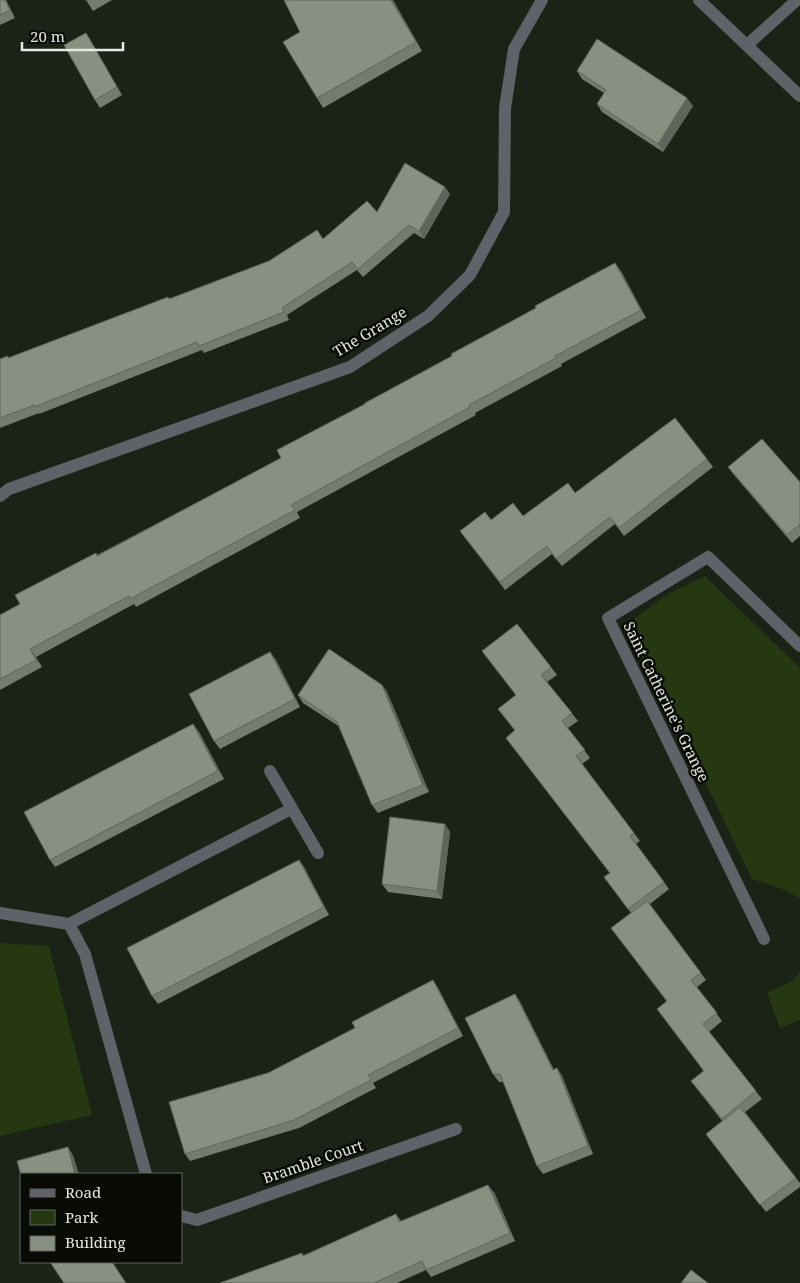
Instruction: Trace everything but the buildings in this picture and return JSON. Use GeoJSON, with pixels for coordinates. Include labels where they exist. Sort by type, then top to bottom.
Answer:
{"type":"FeatureCollection","features":[{"type":"Feature","properties":{"kind":"street","name":"The Grange"},"geometry":{"type":"LineString","coordinates":[[0,496],[10,489],[350,367],[428,316],[470,275],[504,212],[505,108],[514,49],[542,0]]}},
{"type":"Feature","properties":{"kind":"street"},"geometry":{"type":"LineString","coordinates":[[699,0],[800,96]]}},
{"type":"Feature","properties":{"kind":"street"},"geometry":{"type":"LineString","coordinates":[[747,45],[797,0]]}},
{"type":"Feature","properties":{"kind":"street","name":"Saint Catherine's Grange"},"geometry":{"type":"LineString","coordinates":[[764,939],[608,618],[708,557],[800,646]]}},
{"type":"Feature","properties":{"kind":"street"},"geometry":{"type":"LineString","coordinates":[[270,771],[318,854]]}},
{"type":"Feature","properties":{"kind":"street"},"geometry":{"type":"LineString","coordinates":[[0,913],[69,924],[291,809]]}},
{"type":"Feature","properties":{"kind":"street"},"geometry":{"type":"LineString","coordinates":[[69,924],[85,954],[146,1173]]}},
{"type":"Feature","properties":{"kind":"street","name":"Bramble Court"},"geometry":{"type":"LineString","coordinates":[[182,1216],[197,1220],[456,1129]]}},
{"type":"Feature","properties":{"kind":"green space"},"geometry":{"type":"Polygon","coordinates":[[[705,576],[800,668],[800,899],[785,890],[752,879],[674,717],[632,644],[635,618],[668,594],[705,576]]]}},
{"type":"Feature","properties":{"kind":"green space"},"geometry":{"type":"Polygon","coordinates":[[[0,943],[49,946],[92,1115],[0,1136],[0,943]]]}},
{"type":"Feature","properties":{"kind":"green space"},"geometry":{"type":"Polygon","coordinates":[[[800,972],[800,1020],[780,1028],[767,993],[792,981],[800,972]]]}}]}
